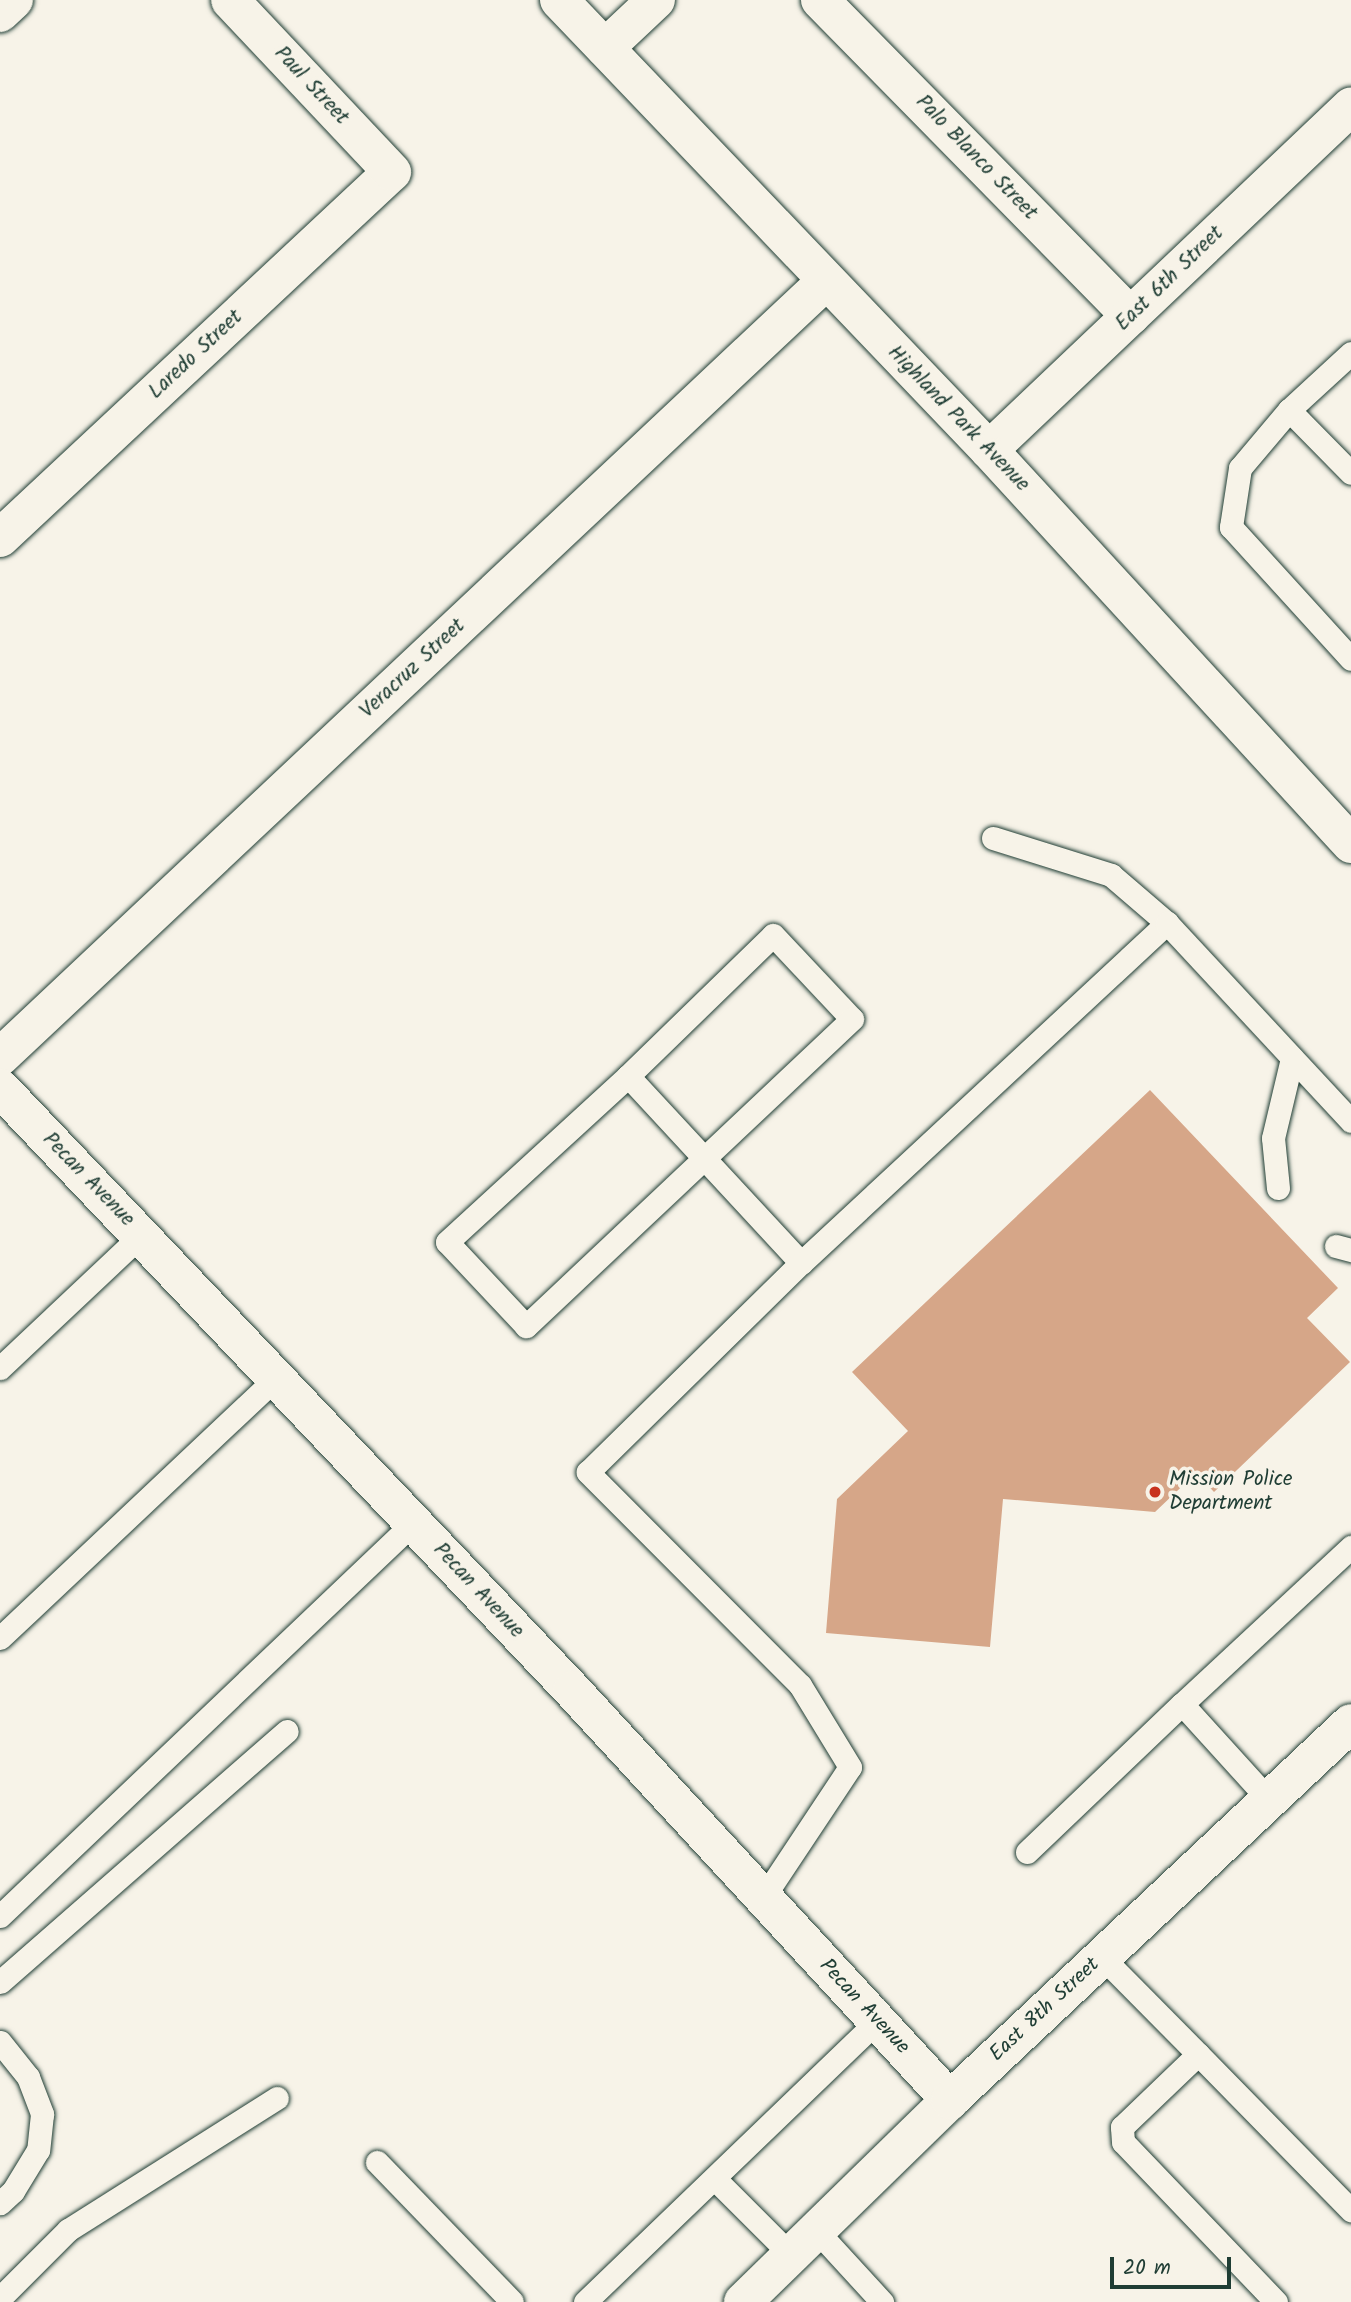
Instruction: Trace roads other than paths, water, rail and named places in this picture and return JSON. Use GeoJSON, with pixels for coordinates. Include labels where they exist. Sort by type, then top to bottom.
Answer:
{"type":"FeatureCollection","features":[{"type":"Feature","properties":{"kind":"street"},"geometry":{"type":"LineString","coordinates":[[0,13],[14,0]]}},
{"type":"Feature","properties":{"kind":"street","name":"Paul Street"},"geometry":{"type":"LineString","coordinates":[[230,0],[392,172]]}},
{"type":"Feature","properties":{"kind":"street","name":"Highland Park Avenue"},"geometry":{"type":"LineString","coordinates":[[559,0],[989,450],[1351,844]]}},
{"type":"Feature","properties":{"kind":"street"},"geometry":{"type":"LineString","coordinates":[[605,48],[656,0]]}},
{"type":"Feature","properties":{"kind":"street","name":"Palo Blanco Street"},"geometry":{"type":"LineString","coordinates":[[820,0],[1131,316]]}},
{"type":"Feature","properties":{"kind":"street","name":"East 6th Street"},"geometry":{"type":"LineString","coordinates":[[989,450],[1351,107]]}},
{"type":"Feature","properties":{"kind":"street","name":"Laredo Street"},"geometry":{"type":"LineString","coordinates":[[0,538],[392,172]]}},
{"type":"Feature","properties":{"kind":"street","name":"Veracruz Street"},"geometry":{"type":"LineString","coordinates":[[0,1057],[826,281]]}},
{"type":"Feature","properties":{"kind":"street","name":"Pecan Avenue"},"geometry":{"type":"LineString","coordinates":[[0,1088],[276,1378],[950,2100]]}},
{"type":"Feature","properties":{"kind":"street","name":"East 8th Street"},"geometry":{"type":"LineString","coordinates":[[743,2302],[950,2100],[1351,1723]]}},
{"type":"Feature","properties":{"kind":"lane"},"geometry":{"type":"LineString","coordinates":[[1351,353],[1289,410],[1240,468],[1231,527],[1351,659]]}},
{"type":"Feature","properties":{"kind":"lane"},"geometry":{"type":"LineString","coordinates":[[1289,410],[1351,473]]}},
{"type":"Feature","properties":{"kind":"lane"},"geometry":{"type":"LineString","coordinates":[[993,838],[1111,875],[1167,923],[1351,1121]]}},
{"type":"Feature","properties":{"kind":"lane"},"geometry":{"type":"LineString","coordinates":[[763,1898],[850,1767],[800,1685],[588,1472],[801,1264],[1167,923]]}},
{"type":"Feature","properties":{"kind":"lane"},"geometry":{"type":"LineString","coordinates":[[773,935],[852,1019],[704,1159],[526,1326],[447,1242],[628,1076],[773,935]]}},
{"type":"Feature","properties":{"kind":"lane"},"geometry":{"type":"LineString","coordinates":[[1278,1188],[1273,1139],[1292,1058]]}},
{"type":"Feature","properties":{"kind":"lane"},"geometry":{"type":"LineString","coordinates":[[628,1076],[801,1264]]}},
{"type":"Feature","properties":{"kind":"lane"},"geometry":{"type":"LineString","coordinates":[[0,1368],[141,1235]]}},
{"type":"Feature","properties":{"kind":"lane"},"geometry":{"type":"LineString","coordinates":[[0,1638],[276,1378]]}},
{"type":"Feature","properties":{"kind":"lane"},"geometry":{"type":"LineString","coordinates":[[0,1916],[412,1523]]}},
{"type":"Feature","properties":{"kind":"lane"},"geometry":{"type":"LineString","coordinates":[[1027,1852],[1351,1547]]}},
{"type":"Feature","properties":{"kind":"lane"},"geometry":{"type":"LineString","coordinates":[[1182,1704],[1269,1800]]}},
{"type":"Feature","properties":{"kind":"lane"},"geometry":{"type":"LineString","coordinates":[[0,1982],[287,1731]]}},
{"type":"Feature","properties":{"kind":"lane"},"geometry":{"type":"LineString","coordinates":[[1102,1957],[1351,2210]]}},
{"type":"Feature","properties":{"kind":"lane"},"geometry":{"type":"LineString","coordinates":[[585,2302],[877,2021]]}},
{"type":"Feature","properties":{"kind":"lane"},"geometry":{"type":"LineString","coordinates":[[0,2042],[28,2077],[42,2113],[38,2150],[13,2191],[0,2203]]}},
{"type":"Feature","properties":{"kind":"lane"},"geometry":{"type":"LineString","coordinates":[[1198,2054],[1122,2127],[1120,2135],[1123,2142],[1276,2302]]}},
{"type":"Feature","properties":{"kind":"lane"},"geometry":{"type":"LineString","coordinates":[[0,2298],[68,2230],[277,2098]]}},
{"type":"Feature","properties":{"kind":"lane"},"geometry":{"type":"LineString","coordinates":[[377,2162],[512,2302]]}},
{"type":"Feature","properties":{"kind":"lane"},"geometry":{"type":"LineString","coordinates":[[715,2179],[882,2302]]}},
{"type":"Feature","properties":{"kind":"place","name":"Mission Police Department"},"geometry":{"type":"Point","coordinates":[1155,1492]}}]}
